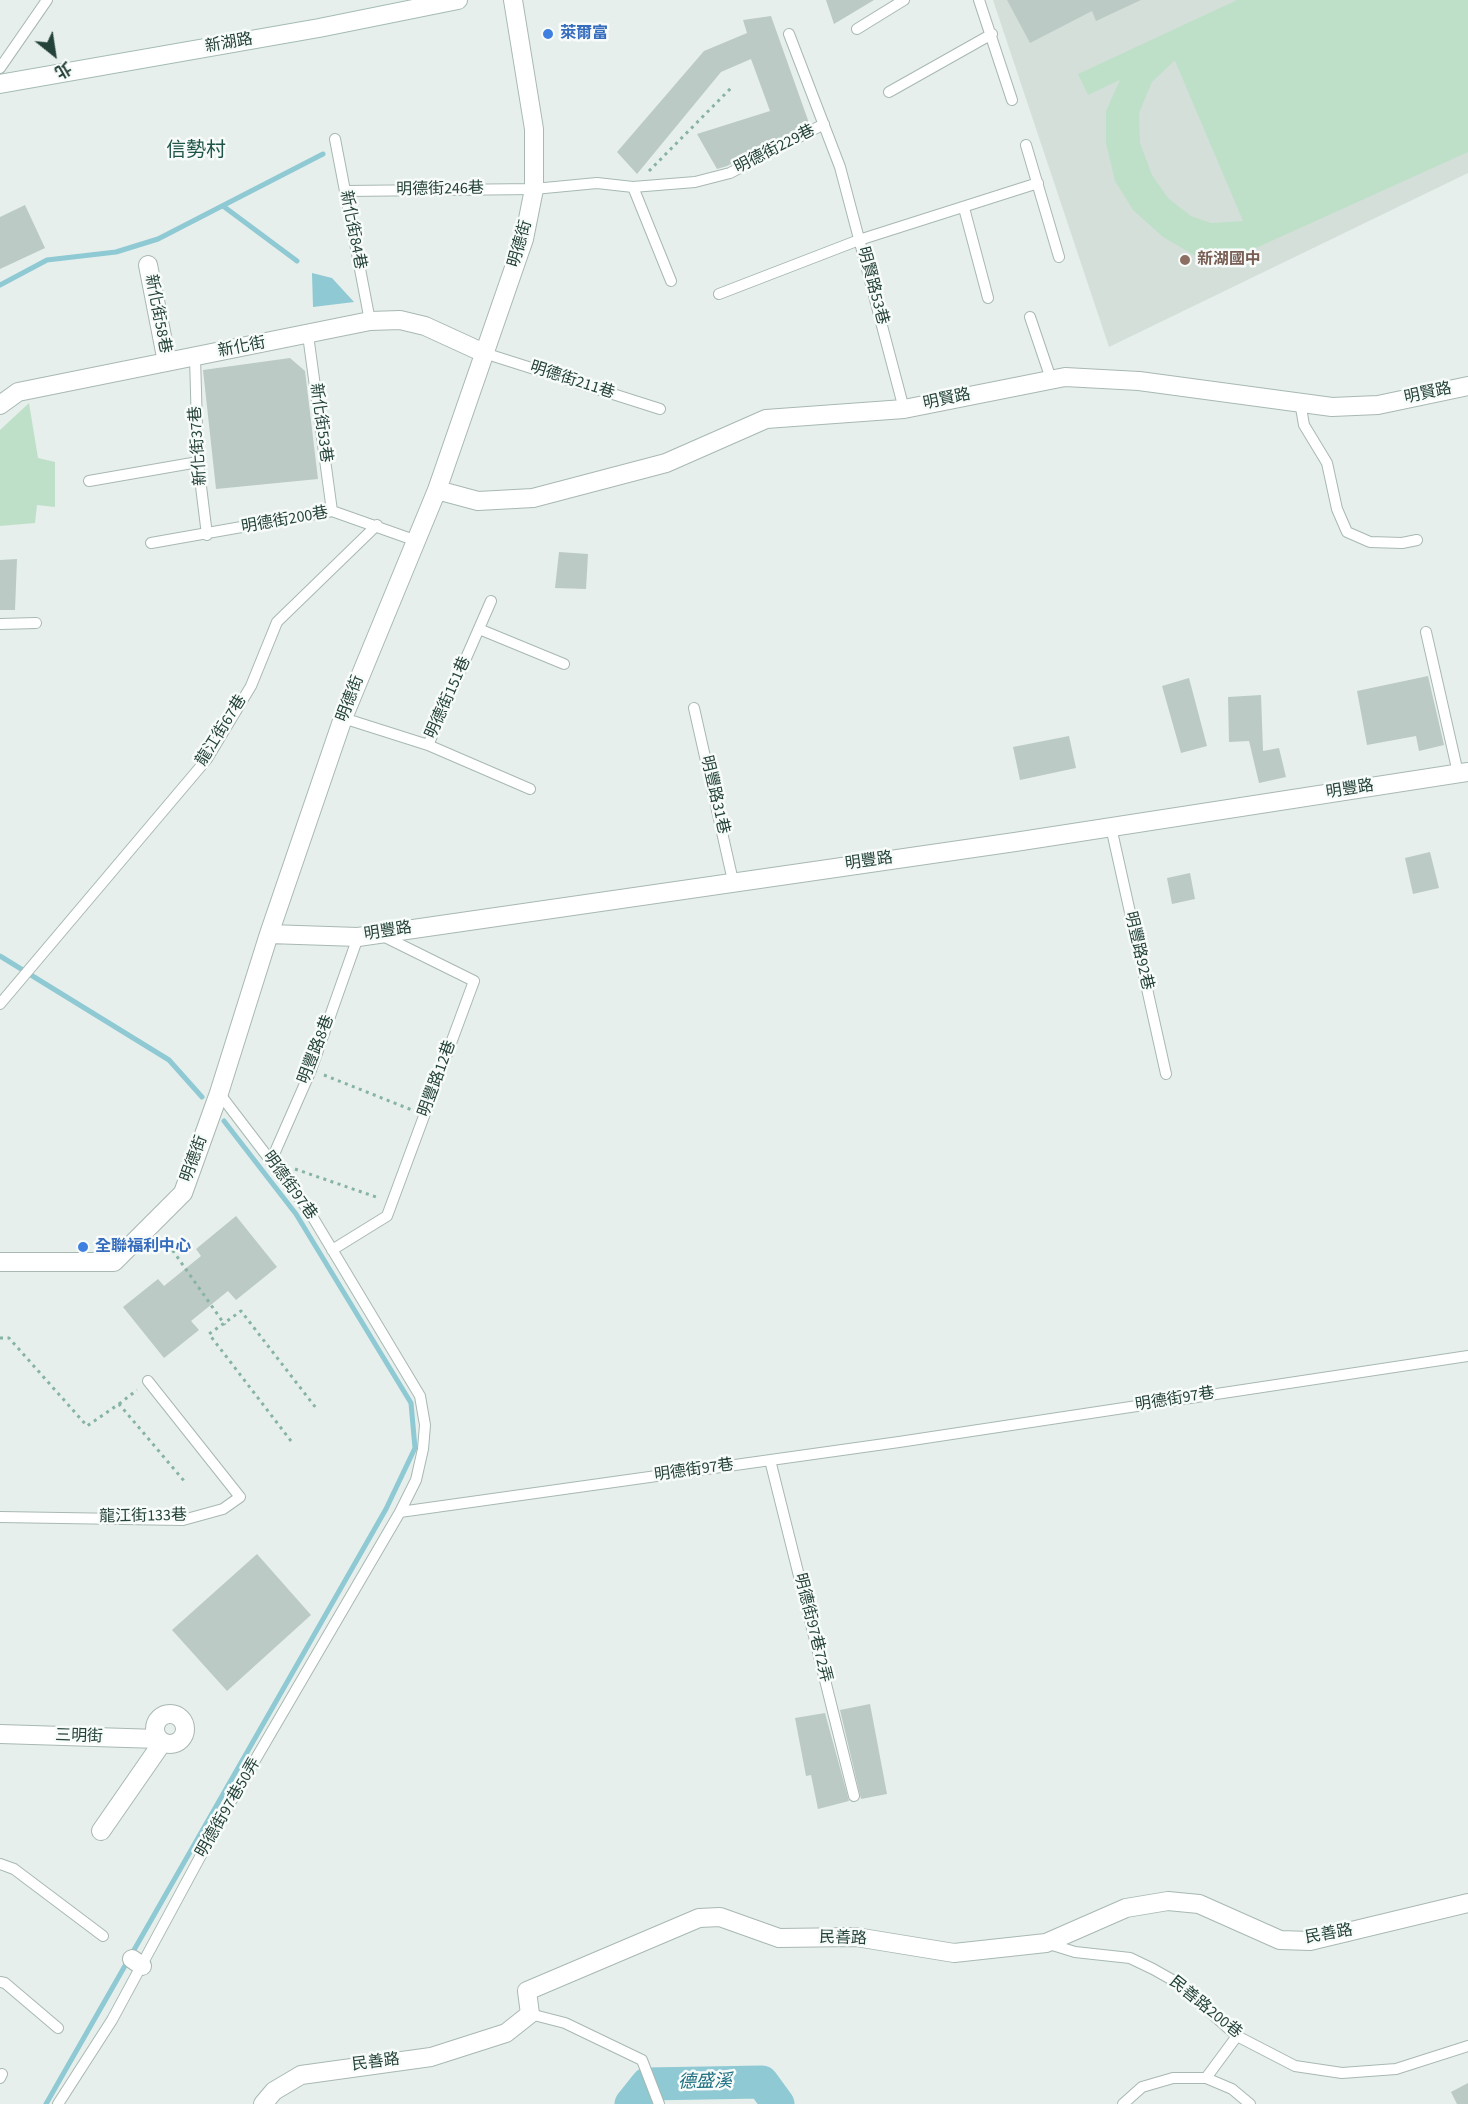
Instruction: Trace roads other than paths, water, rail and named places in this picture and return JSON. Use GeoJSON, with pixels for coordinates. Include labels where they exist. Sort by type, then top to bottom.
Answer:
{"type":"FeatureCollection","features":[{"type":"Feature","properties":{"kind":"street","name":"新湖路"},"geometry":{"type":"LineString","coordinates":[[0,84],[319,28],[458,0]]}},
{"type":"Feature","properties":{"kind":"street","name":"明德街"},"geometry":{"type":"LineString","coordinates":[[0,1262],[114,1262],[183,1193],[219,1093],[269,934],[343,718],[414,540],[437,490],[524,239],[534,189],[534,129],[513,0]]}},
{"type":"Feature","properties":{"kind":"street","name":"新化街58巷"},"geometry":{"type":"LineString","coordinates":[[148,265],[167,362]]}},
{"type":"Feature","properties":{"kind":"street","name":"新化街"},"geometry":{"type":"LineString","coordinates":[[0,405],[18,392],[370,321],[400,320],[425,326],[484,353]]}},
{"type":"Feature","properties":{"kind":"street","name":"明賢路"},"geometry":{"type":"LineString","coordinates":[[437,490],[478,501],[533,498],[666,463],[766,419],[904,409],[1065,377],[1139,381],[1332,407],[1378,405],[1468,386]]}},
{"type":"Feature","properties":{"kind":"street","name":"明豐路"},"geometry":{"type":"LineString","coordinates":[[269,934],[358,937],[1111,827],[1463,772]]}},
{"type":"Feature","properties":{"kind":"street","name":"三明街"},"geometry":{"type":"LineString","coordinates":[[0,1734],[160,1741],[101,1831]]}},
{"type":"Feature","properties":{"kind":"street","name":"民善路"},"geometry":{"type":"LineString","coordinates":[[263,2104],[274,2091],[301,2075],[431,2057],[506,2033],[530,2014],[527,1991],[699,1918],[720,1917],[779,1938],[856,1937],[954,1953],[1046,1942],[1126,1908],[1168,1901],[1199,1904],[1280,1940],[1310,1941],[1468,1904]]}},
{"type":"Feature","properties":{"kind":"lane"},"geometry":{"type":"LineString","coordinates":[[0,68],[47,0]]}},
{"type":"Feature","properties":{"kind":"lane"},"geometry":{"type":"LineString","coordinates":[[857,29],[903,0]]}},
{"type":"Feature","properties":{"kind":"lane"},"geometry":{"type":"LineString","coordinates":[[979,0],[1012,100]]}},
{"type":"Feature","properties":{"kind":"lane"},"geometry":{"type":"LineString","coordinates":[[789,34],[824,124]]}},
{"type":"Feature","properties":{"kind":"lane"},"geometry":{"type":"LineString","coordinates":[[889,92],[992,34]]}},
{"type":"Feature","properties":{"kind":"lane","name":"明德街229巷"},"geometry":{"type":"LineString","coordinates":[[534,189],[597,183],[633,187],[695,182],[730,173],[824,124],[840,167],[859,240]]}},
{"type":"Feature","properties":{"kind":"lane","name":"新化街84巷"},"geometry":{"type":"LineString","coordinates":[[335,139],[370,321]]}},
{"type":"Feature","properties":{"kind":"lane"},"geometry":{"type":"LineString","coordinates":[[1026,145],[1059,257]]}},
{"type":"Feature","properties":{"kind":"lane"},"geometry":{"type":"LineString","coordinates":[[859,240],[1038,183]]}},
{"type":"Feature","properties":{"kind":"lane"},"geometry":{"type":"LineString","coordinates":[[633,187],[671,281]]}},
{"type":"Feature","properties":{"kind":"lane","name":"明德街246巷"},"geometry":{"type":"LineString","coordinates":[[345,191],[534,189]]}},
{"type":"Feature","properties":{"kind":"lane"},"geometry":{"type":"LineString","coordinates":[[964,208],[988,298]]}},
{"type":"Feature","properties":{"kind":"lane","name":"明賢路53巷"},"geometry":{"type":"LineString","coordinates":[[719,294],[859,240],[904,409]]}},
{"type":"Feature","properties":{"kind":"lane"},"geometry":{"type":"LineString","coordinates":[[1030,317],[1051,379]]}},
{"type":"Feature","properties":{"kind":"lane","name":"新化街53巷"},"geometry":{"type":"LineString","coordinates":[[308,335],[332,511]]}},
{"type":"Feature","properties":{"kind":"lane","name":"明德街211巷"},"geometry":{"type":"LineString","coordinates":[[484,353],[660,409]]}},
{"type":"Feature","properties":{"kind":"lane","name":"新化街37巷"},"geometry":{"type":"LineString","coordinates":[[195,357],[198,462],[207,535]]}},
{"type":"Feature","properties":{"kind":"lane"},"geometry":{"type":"LineString","coordinates":[[1300,402],[1304,425],[1327,463],[1337,509],[1347,532],[1370,542],[1402,543],[1417,540]]}},
{"type":"Feature","properties":{"kind":"lane"},"geometry":{"type":"LineString","coordinates":[[89,481],[198,462]]}},
{"type":"Feature","properties":{"kind":"lane","name":"明德街200巷"},"geometry":{"type":"LineString","coordinates":[[151,543],[207,535],[332,511],[377,525],[414,540]]}},
{"type":"Feature","properties":{"kind":"lane","name":"龍江街67巷"},"geometry":{"type":"LineString","coordinates":[[0,1004],[207,759],[251,686],[277,622],[377,525]]}},
{"type":"Feature","properties":{"kind":"lane","name":"明德街151巷"},"geometry":{"type":"LineString","coordinates":[[343,718],[428,746],[491,601]]}},
{"type":"Feature","properties":{"kind":"lane"},"geometry":{"type":"LineString","coordinates":[[0,624],[36,623]]}},
{"type":"Feature","properties":{"kind":"lane"},"geometry":{"type":"LineString","coordinates":[[479,629],[564,664]]}},
{"type":"Feature","properties":{"kind":"lane"},"geometry":{"type":"LineString","coordinates":[[1426,632],[1463,772]]}},
{"type":"Feature","properties":{"kind":"lane","name":"明豐路31巷"},"geometry":{"type":"LineString","coordinates":[[694,708],[734,881]]}},
{"type":"Feature","properties":{"kind":"lane"},"geometry":{"type":"LineString","coordinates":[[428,746],[530,789]]}},
{"type":"Feature","properties":{"kind":"lane","name":"明豐路92巷"},"geometry":{"type":"LineString","coordinates":[[1111,827],[1166,1074]]}},
{"type":"Feature","properties":{"kind":"lane","name":"明豐路12巷"},"geometry":{"type":"LineString","coordinates":[[332,1250],[387,1216],[474,981],[378,933]]}},
{"type":"Feature","properties":{"kind":"lane","name":"明豐路8巷"},"geometry":{"type":"LineString","coordinates":[[271,1161],[311,1070],[358,937]]}},
{"type":"Feature","properties":{"kind":"lane","name":"明德街97巷"},"geometry":{"type":"LineString","coordinates":[[219,1093],[309,1211],[420,1396],[425,1425],[423,1449],[417,1480],[400,1512]]}},
{"type":"Feature","properties":{"kind":"lane","name":"明德街97巷"},"geometry":{"type":"LineString","coordinates":[[400,1512],[770,1460],[1468,1356]]}},
{"type":"Feature","properties":{"kind":"lane","name":"龍江街133巷"},"geometry":{"type":"LineString","coordinates":[[0,1517],[183,1520],[223,1509],[240,1497],[148,1381]]}},
{"type":"Feature","properties":{"kind":"lane","name":"明德街97巷72弄"},"geometry":{"type":"LineString","coordinates":[[770,1460],[854,1796]]}},
{"type":"Feature","properties":{"kind":"lane","name":"明德街97巷50弄"},"geometry":{"type":"LineString","coordinates":[[58,2104],[112,2020],[137,1963],[400,1512]]}},
{"type":"Feature","properties":{"kind":"lane"},"geometry":{"type":"LineString","coordinates":[[0,1864],[14,1869],[103,1936]]}},
{"type":"Feature","properties":{"kind":"lane","name":"民善路200巷"},"geometry":{"type":"LineString","coordinates":[[1046,1942],[1075,1952],[1130,1958],[1153,1969],[1176,1982],[1237,2036],[1294,2066],[1342,2073],[1396,2069],[1468,2046]]}},
{"type":"Feature","properties":{"kind":"lane"},"geometry":{"type":"LineString","coordinates":[[0,1982],[5,1983],[58,2028]]}},
{"type":"Feature","properties":{"kind":"lane"},"geometry":{"type":"LineString","coordinates":[[530,2014],[565,2023],[642,2060],[659,2104]]}},
{"type":"Feature","properties":{"kind":"lane"},"geometry":{"type":"LineString","coordinates":[[1206,2078],[1237,2036]]}},
{"type":"Feature","properties":{"kind":"lane"},"geometry":{"type":"LineString","coordinates":[[1124,2104],[1142,2087],[1173,2078],[1206,2078],[1232,2089],[1250,2104]]}},
{"type":"Feature","properties":{"kind":"water"},"geometry":{"type":"Polygon","coordinates":[[[312,273],[332,278],[354,302],[313,307],[312,273]]]}},
{"type":"Feature","properties":{"kind":"waterway"},"geometry":{"type":"LineString","coordinates":[[0,285],[47,260],[116,252],[158,239],[323,154]]}},
{"type":"Feature","properties":{"kind":"waterway"},"geometry":{"type":"LineString","coordinates":[[223,206],[297,261]]}},
{"type":"Feature","properties":{"kind":"waterway"},"geometry":{"type":"LineString","coordinates":[[0,956],[169,1060],[202,1097]]}},
{"type":"Feature","properties":{"kind":"waterway"},"geometry":{"type":"LineString","coordinates":[[46,2104],[386,1509],[415,1448],[411,1403],[296,1214],[224,1121]]}},
{"type":"Feature","properties":{"kind":"waterway","name":"德盛溪"},"geometry":{"type":"LineString","coordinates":[[631,2104],[647,2084],[762,2082],[778,2104]]}},
{"type":"Feature","properties":{"kind":"place","name":"萊爾富"},"geometry":{"type":"Point","coordinates":[548,34]}},
{"type":"Feature","properties":{"kind":"place","name":"新湖國中"},"geometry":{"type":"Point","coordinates":[1185,260]}},
{"type":"Feature","properties":{"kind":"place","name":"全聯福利中心"},"geometry":{"type":"Point","coordinates":[83,1247]}},
{"type":"Feature","properties":{"kind":"district","name":"信勢村"},"geometry":{"type":"Point","coordinates":[196,152]}}]}
